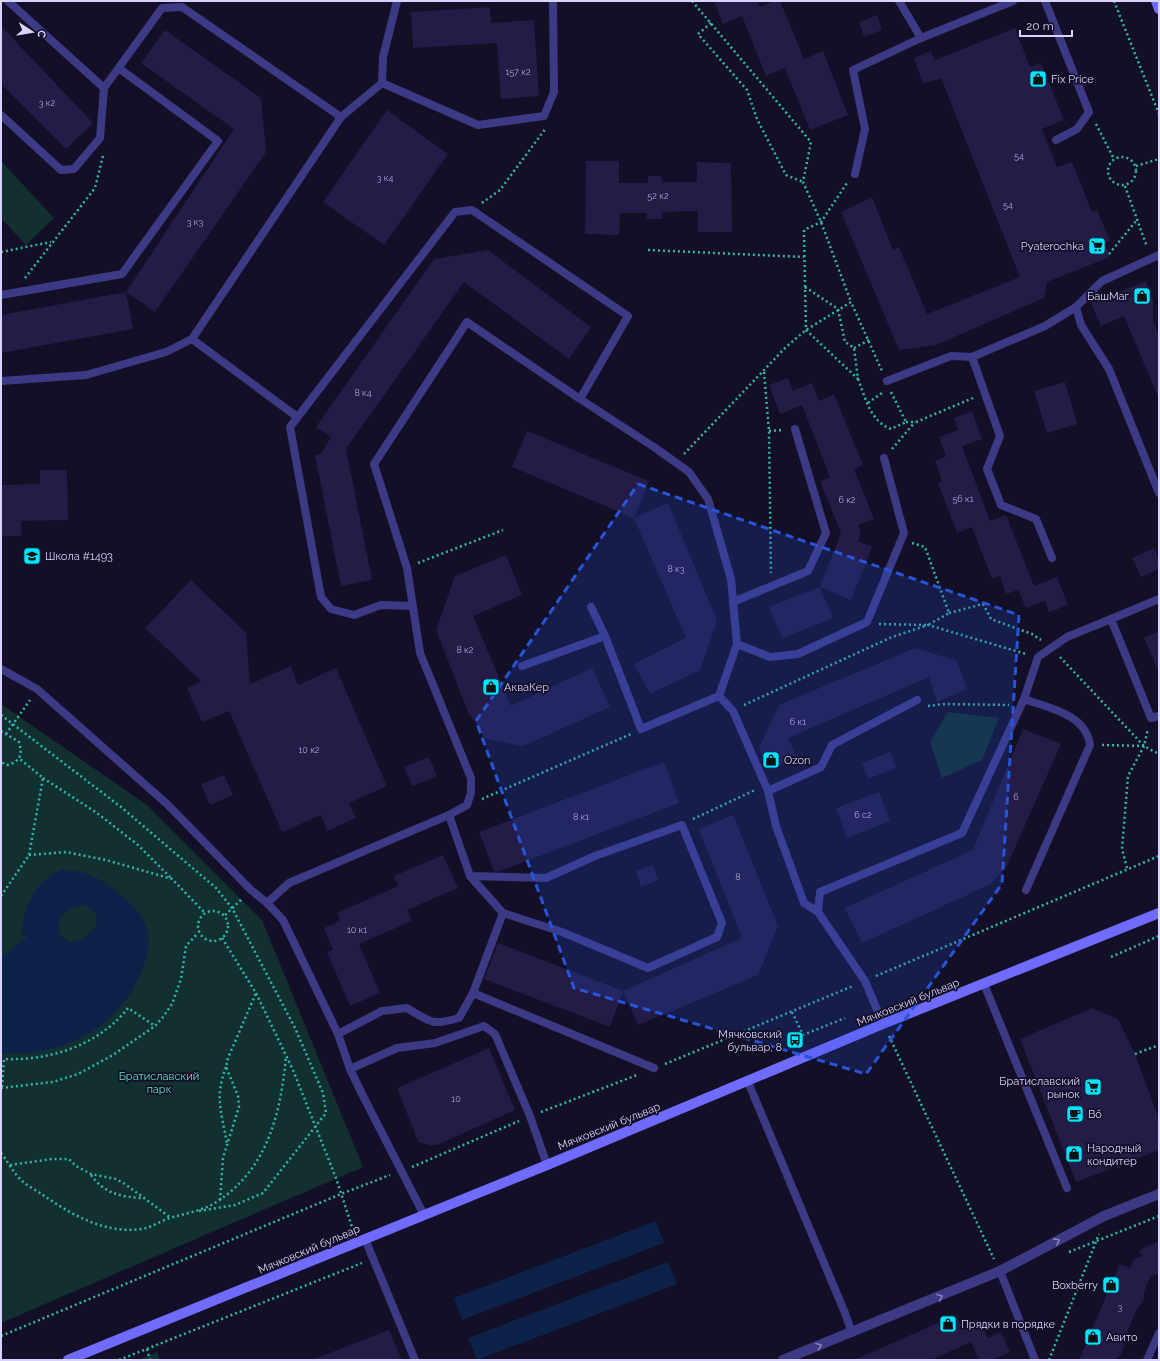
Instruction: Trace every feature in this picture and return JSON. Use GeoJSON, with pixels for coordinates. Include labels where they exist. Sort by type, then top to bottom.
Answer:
{"type":"FeatureCollection","features":[{"type":"Feature","properties":{"kind":"street"},"geometry":{"type":"LineString","coordinates":[[1156,1],[1159,10]]}},
{"type":"Feature","properties":{"kind":"street","name":"Мячковский бульвар"},"geometry":{"type":"LineString","coordinates":[[68,1360],[547,1165],[884,1024],[1158,915]]}},
{"type":"Feature","properties":{"kind":"street"},"geometry":{"type":"LineString","coordinates":[[783,1360],[852,1333],[1000,1271],[1104,1216],[1159,1194]]}},
{"type":"Feature","properties":{"kind":"lane"},"geometry":{"type":"LineString","coordinates":[[8,1],[104,88]]}},
{"type":"Feature","properties":{"kind":"lane"},"geometry":{"type":"LineString","coordinates":[[1,381],[86,375],[166,352],[192,339],[341,117],[382,83],[383,57],[398,1]]}},
{"type":"Feature","properties":{"kind":"lane"},"geometry":{"type":"LineString","coordinates":[[382,83],[478,125],[544,116],[554,92],[552,1]]}},
{"type":"Feature","properties":{"kind":"lane"},"geometry":{"type":"LineString","coordinates":[[898,1],[921,38]]}},
{"type":"Feature","properties":{"kind":"lane"},"geometry":{"type":"LineString","coordinates":[[855,174],[866,129],[853,70],[921,38],[1013,1]]}},
{"type":"Feature","properties":{"kind":"lane"},"geometry":{"type":"LineString","coordinates":[[1045,1],[1089,112],[1077,129],[1056,140]]}},
{"type":"Feature","properties":{"kind":"lane"},"geometry":{"type":"LineString","coordinates":[[1,114],[61,170],[74,169],[100,138],[104,88],[120,68],[162,8],[182,7],[341,117]]}},
{"type":"Feature","properties":{"kind":"lane"},"geometry":{"type":"LineString","coordinates":[[1,295],[122,274],[218,141],[120,68]]}},
{"type":"Feature","properties":{"kind":"lane"},"geometry":{"type":"LineString","coordinates":[[412,606],[381,605],[354,615],[331,609],[321,597],[290,426],[296,416],[455,212],[472,210],[628,316],[580,399]]}},
{"type":"Feature","properties":{"kind":"lane"},"geometry":{"type":"LineString","coordinates":[[888,384],[951,356],[972,357],[995,349],[1045,326],[1076,307],[1102,281],[1155,257]]}},
{"type":"Feature","properties":{"kind":"lane"},"geometry":{"type":"LineString","coordinates":[[1076,307],[1081,325],[1109,368],[1159,493]]}},
{"type":"Feature","properties":{"kind":"lane"},"geometry":{"type":"LineString","coordinates":[[267,903],[289,883],[449,815],[467,805],[472,793],[470,778],[420,653],[406,568],[374,464],[467,322],[689,472],[708,498],[731,578],[737,644],[719,696],[640,729],[605,636],[591,607]]}},
{"type":"Feature","properties":{"kind":"lane"},"geometry":{"type":"LineString","coordinates":[[192,339],[296,416]]}},
{"type":"Feature","properties":{"kind":"lane"},"geometry":{"type":"LineString","coordinates":[[972,357],[1000,436],[987,469],[1001,505],[1036,518],[1052,558]]}},
{"type":"Feature","properties":{"kind":"lane"},"geometry":{"type":"LineString","coordinates":[[733,602],[808,571],[826,532],[795,429]]}},
{"type":"Feature","properties":{"kind":"lane"},"geometry":{"type":"LineString","coordinates":[[737,644],[770,657],[798,654],[867,622],[904,533],[884,458]]}},
{"type":"Feature","properties":{"kind":"lane"},"geometry":{"type":"LineString","coordinates":[[818,912],[820,892],[962,833],[1023,702],[1038,657],[1067,637],[1159,599]]}},
{"type":"Feature","properties":{"kind":"lane"},"geometry":{"type":"LineString","coordinates":[[1111,619],[1155,717]]}},
{"type":"Feature","properties":{"kind":"lane"},"geometry":{"type":"LineString","coordinates":[[522,666],[605,636]]}},
{"type":"Feature","properties":{"kind":"lane"},"geometry":{"type":"LineString","coordinates":[[1,669],[37,689],[167,804],[251,890],[267,903],[283,920],[338,1034],[350,1069],[424,1215]]}},
{"type":"Feature","properties":{"kind":"lane"},"geometry":{"type":"LineString","coordinates":[[719,696],[733,711],[766,788],[776,826],[804,903],[818,912],[864,981],[884,1024]]}},
{"type":"Feature","properties":{"kind":"lane"},"geometry":{"type":"LineString","coordinates":[[766,788],[821,767],[832,745],[918,700]]}},
{"type":"Feature","properties":{"kind":"lane"},"geometry":{"type":"LineString","coordinates":[[1023,702],[1073,717],[1088,734],[1090,745],[1026,890]]}},
{"type":"Feature","properties":{"kind":"lane"},"geometry":{"type":"LineString","coordinates":[[449,815],[470,876],[503,913],[562,932],[648,968],[717,937],[722,923],[682,825],[595,856],[546,878],[470,876]]}},
{"type":"Feature","properties":{"kind":"lane"},"geometry":{"type":"LineString","coordinates":[[338,1034],[382,1011],[407,1008],[425,1019],[440,1023],[459,1018],[473,993],[503,913]]}},
{"type":"Feature","properties":{"kind":"lane"},"geometry":{"type":"LineString","coordinates":[[984,984],[1067,1188]]}},
{"type":"Feature","properties":{"kind":"lane"},"geometry":{"type":"LineString","coordinates":[[473,993],[654,1068]]}},
{"type":"Feature","properties":{"kind":"lane"},"geometry":{"type":"LineString","coordinates":[[350,1069],[398,1048],[435,1043],[484,1026],[494,1034],[530,1116],[547,1165]]}},
{"type":"Feature","properties":{"kind":"lane"},"geometry":{"type":"LineString","coordinates":[[748,1082],[852,1333]]}},
{"type":"Feature","properties":{"kind":"lane"},"geometry":{"type":"LineString","coordinates":[[361,1240],[373,1259],[415,1360]]}},
{"type":"Feature","properties":{"kind":"lane"},"geometry":{"type":"LineString","coordinates":[[1000,1271],[1035,1360]]}},
{"type":"Feature","properties":{"kind":"lane"},"geometry":{"type":"LineString","coordinates":[[1148,1360],[1159,1333]]}},
{"type":"Feature","properties":{"kind":"path"},"geometry":{"type":"LineString","coordinates":[[692,1],[811,142],[803,182],[821,222],[851,302],[906,422]]}},
{"type":"Feature","properties":{"kind":"path"},"geometry":{"type":"LineString","coordinates":[[1114,1],[1159,114]]}},
{"type":"Feature","properties":{"kind":"path"},"geometry":{"type":"LineString","coordinates":[[711,23],[698,34],[747,90],[757,119],[786,175],[803,182]]}},
{"type":"Feature","properties":{"kind":"path"},"geometry":{"type":"LineString","coordinates":[[1089,112],[1114,159]]}},
{"type":"Feature","properties":{"kind":"path"},"geometry":{"type":"LineString","coordinates":[[472,210],[500,190],[552,121],[544,116]]}},
{"type":"Feature","properties":{"kind":"path"},"geometry":{"type":"LineString","coordinates":[[14,293],[95,188],[104,152]]}},
{"type":"Feature","properties":{"kind":"path"},"geometry":{"type":"LineString","coordinates":[[1123,156],[1131,159],[1136,166],[1137,175],[1132,182],[1125,186],[1117,185],[1110,180],[1108,173],[1109,165],[1114,159],[1123,156]]}},
{"type":"Feature","properties":{"kind":"path"},"geometry":{"type":"LineString","coordinates":[[1136,166],[1159,159]]}},
{"type":"Feature","properties":{"kind":"path"},"geometry":{"type":"LineString","coordinates":[[855,174],[844,187],[821,222],[804,230],[804,257],[806,330],[858,379]]}},
{"type":"Feature","properties":{"kind":"path"},"geometry":{"type":"LineString","coordinates":[[1125,186],[1136,220],[1155,257]]}},
{"type":"Feature","properties":{"kind":"path"},"geometry":{"type":"LineString","coordinates":[[1109,254],[1136,220]]}},
{"type":"Feature","properties":{"kind":"path"},"geometry":{"type":"LineString","coordinates":[[1,252],[52,242]]}},
{"type":"Feature","properties":{"kind":"path"},"geometry":{"type":"LineString","coordinates":[[648,250],[804,257]]}},
{"type":"Feature","properties":{"kind":"path"},"geometry":{"type":"LineString","coordinates":[[805,287],[838,309],[845,342],[854,348],[858,379],[872,415],[882,425],[891,429],[906,422],[916,422],[985,394]]}},
{"type":"Feature","properties":{"kind":"path"},"geometry":{"type":"LineString","coordinates":[[676,463],[764,372],[786,347],[806,330],[851,302]]}},
{"type":"Feature","properties":{"kind":"path"},"geometry":{"type":"LineString","coordinates":[[854,348],[869,340]]}},
{"type":"Feature","properties":{"kind":"path"},"geometry":{"type":"LineString","coordinates":[[764,372],[769,432],[771,586]]}},
{"type":"Feature","properties":{"kind":"path"},"geometry":{"type":"LineString","coordinates":[[868,403],[888,384]]}},
{"type":"Feature","properties":{"kind":"path"},"geometry":{"type":"LineString","coordinates":[[884,458],[916,422]]}},
{"type":"Feature","properties":{"kind":"path"},"geometry":{"type":"LineString","coordinates":[[406,568],[503,530]]}},
{"type":"Feature","properties":{"kind":"path"},"geometry":{"type":"LineString","coordinates":[[901,540],[925,547],[949,613]]}},
{"type":"Feature","properties":{"kind":"path"},"geometry":{"type":"LineString","coordinates":[[733,711],[892,638],[928,625],[949,613],[983,604],[991,619],[1032,634],[1051,647],[1144,746],[1159,754]]}},
{"type":"Feature","properties":{"kind":"path"},"geometry":{"type":"LineString","coordinates":[[867,622],[873,624],[928,625],[1038,657]]}},
{"type":"Feature","properties":{"kind":"path"},"geometry":{"type":"LineString","coordinates":[[6,734],[37,689]]}},
{"type":"Feature","properties":{"kind":"path"},"geometry":{"type":"LineString","coordinates":[[918,700],[927,707],[945,704],[1023,702]]}},
{"type":"Feature","properties":{"kind":"path"},"geometry":{"type":"LineString","coordinates":[[1,715],[121,807],[216,888],[232,908],[295,1028],[323,1093],[326,1113],[263,1192],[235,1205],[199,1211],[171,1218],[142,1229],[118,1230],[88,1222],[63,1209],[21,1180],[1,1153]]}},
{"type":"Feature","properties":{"kind":"path"},"geometry":{"type":"LineString","coordinates":[[1127,868],[1122,849],[1128,776],[1144,746],[1155,717]]}},
{"type":"Feature","properties":{"kind":"path"},"geometry":{"type":"LineString","coordinates":[[467,805],[640,729]]}},
{"type":"Feature","properties":{"kind":"path"},"geometry":{"type":"LineString","coordinates":[[1,731],[19,742],[22,750],[20,759],[14,764],[7,766],[1,762]]}},
{"type":"Feature","properties":{"kind":"path"},"geometry":{"type":"LineString","coordinates":[[1090,745],[1144,746]]}},
{"type":"Feature","properties":{"kind":"path"},"geometry":{"type":"LineString","coordinates":[[20,759],[42,778],[97,813],[138,845],[204,912]]}},
{"type":"Feature","properties":{"kind":"path"},"geometry":{"type":"LineString","coordinates":[[1,896],[29,855],[42,778]]}},
{"type":"Feature","properties":{"kind":"path"},"geometry":{"type":"LineString","coordinates":[[682,825],[766,788]]}},
{"type":"Feature","properties":{"kind":"path"},"geometry":{"type":"LineString","coordinates":[[29,855],[66,852],[106,860],[172,879]]}},
{"type":"Feature","properties":{"kind":"path"},"geometry":{"type":"LineString","coordinates":[[1,1336],[341,1194],[402,1171],[530,1116],[792,1012],[1127,868],[1159,856]]}},
{"type":"Feature","properties":{"kind":"path"},"geometry":{"type":"LineString","coordinates":[[225,915],[251,890]]}},
{"type":"Feature","properties":{"kind":"path"},"geometry":{"type":"LineString","coordinates":[[211,910],[219,911],[225,915],[228,923],[227,932],[222,938],[213,941],[205,939],[198,933],[197,925],[199,918],[204,912],[211,910]]}},
{"type":"Feature","properties":{"kind":"path"},"geometry":{"type":"LineString","coordinates":[[155,1026],[128,1008],[122,1016],[96,1037],[65,1051],[35,1058],[4,1059],[2,1087],[53,1082],[78,1074],[113,1055],[155,1026],[164,1017],[172,1004],[181,979],[186,946],[198,933]]}},
{"type":"Feature","properties":{"kind":"path"},"geometry":{"type":"LineString","coordinates":[[1111,957],[1159,936]]}},
{"type":"Feature","properties":{"kind":"path"},"geometry":{"type":"LineString","coordinates":[[222,938],[256,993],[286,1056],[316,1126],[341,1194],[361,1240],[364,1263]]}},
{"type":"Feature","properties":{"kind":"path"},"geometry":{"type":"LineString","coordinates":[[227,1144],[219,1108],[221,1080],[228,1058],[256,993]]}},
{"type":"Feature","properties":{"kind":"path"},"geometry":{"type":"LineString","coordinates":[[792,1012],[803,1035],[845,1018]]}},
{"type":"Feature","properties":{"kind":"path"},"geometry":{"type":"LineString","coordinates":[[884,1024],[1000,1271]]}},
{"type":"Feature","properties":{"kind":"path"},"geometry":{"type":"LineString","coordinates":[[1135,1054],[1159,1045]]}},
{"type":"Feature","properties":{"kind":"path"},"geometry":{"type":"LineString","coordinates":[[199,1211],[220,1200],[251,1171],[268,1142],[276,1120],[283,1091],[286,1056]]}},
{"type":"Feature","properties":{"kind":"path"},"geometry":{"type":"LineString","coordinates":[[220,1200],[222,1166],[227,1144],[239,1107],[238,1096],[226,1067]]}},
{"type":"Feature","properties":{"kind":"path"},"geometry":{"type":"LineString","coordinates":[[10,1165],[66,1158],[76,1166],[91,1174],[116,1179],[171,1218]]}},
{"type":"Feature","properties":{"kind":"path"},"geometry":{"type":"LineString","coordinates":[[91,1174],[103,1188],[110,1193],[143,1198]]}},
{"type":"Feature","properties":{"kind":"path"},"geometry":{"type":"LineString","coordinates":[[1048,1360],[1096,1241],[1104,1216]]}},
{"type":"Feature","properties":{"kind":"path"},"geometry":{"type":"LineString","coordinates":[[119,1360],[373,1259]]}},
{"type":"Feature","properties":{"kind":"path"},"geometry":{"type":"LineString","coordinates":[[147,1349],[150,1360]]}},
{"type":"Feature","properties":{"kind":"highlighted area"},"geometry":{"type":"Polygon","coordinates":[[[638,484],[1019,615],[1002,884],[866,1074],[574,988],[476,721],[638,484]]]}},
{"type":"Feature","properties":{"kind":"green space"},"geometry":{"type":"Polygon","coordinates":[[[1,161],[54,218],[26,245],[1,218],[1,161]]]}},
{"type":"Feature","properties":{"kind":"green space","name":"Братиславский парк"},"geometry":{"type":"Polygon","coordinates":[[[1,704],[147,805],[262,920],[363,1167],[1,1323],[1,704]]]}},
{"type":"Feature","properties":{"kind":"green space"},"geometry":{"type":"Polygon","coordinates":[[[948,712],[999,718],[982,760],[942,778],[930,742],[948,712]]]}},
{"type":"Feature","properties":{"kind":"green space"},"geometry":{"type":"Polygon","coordinates":[[[157,1352],[160,1360],[139,1360],[157,1352]]]}},
{"type":"Feature","properties":{"kind":"water"},"geometry":{"type":"Polygon","coordinates":[[[61,870],[75,870],[101,880],[124,897],[141,916],[146,926],[148,947],[146,960],[130,994],[116,1011],[101,1025],[64,1045],[44,1051],[1,1053],[1,956],[8,953],[22,939],[25,940],[27,937],[21,934],[28,905],[37,889],[51,875],[61,870]],[[81,905],[66,912],[60,919],[60,935],[69,942],[77,941],[91,932],[97,920],[95,914],[90,909],[81,905]]]}},
{"type":"Feature","properties":{"kind":"water"},"geometry":{"type":"Polygon","coordinates":[[[656,1221],[664,1243],[462,1320],[454,1298],[656,1221]]]}},
{"type":"Feature","properties":{"kind":"water"},"geometry":{"type":"Polygon","coordinates":[[[668,1262],[677,1284],[477,1360],[468,1338],[668,1262]]]}},
{"type":"Feature","properties":{"kind":"building"},"geometry":{"type":"Polygon","coordinates":[[[714,1],[758,1],[760,7],[774,1],[780,1],[804,59],[823,51],[848,115],[810,130],[785,68],[766,76],[742,16],[723,24],[714,1]]]}},
{"type":"Feature","properties":{"kind":"building"},"geometry":{"type":"Polygon","coordinates":[[[490,7],[491,23],[534,20],[539,96],[501,99],[497,43],[413,48],[411,12],[490,7]]]}},
{"type":"Feature","properties":{"kind":"building"},"geometry":{"type":"Polygon","coordinates":[[[877,15],[882,30],[864,37],[859,22],[877,15]]]}},
{"type":"Feature","properties":{"kind":"building"},"geometry":{"type":"Polygon","coordinates":[[[1,26],[93,123],[66,149],[1,84],[1,26]]]}},
{"type":"Feature","properties":{"kind":"building"},"geometry":{"type":"Polygon","coordinates":[[[1015,28],[1030,67],[1041,63],[1064,120],[1042,129],[1057,167],[1072,162],[1092,212],[1097,210],[1110,241],[1105,243],[1110,257],[1047,282],[1044,298],[936,345],[899,350],[841,212],[872,197],[893,250],[899,247],[927,314],[1020,277],[941,78],[923,84],[914,58],[931,51],[935,60],[1015,28]]]}},
{"type":"Feature","properties":{"kind":"building"},"geometry":{"type":"Polygon","coordinates":[[[165,30],[261,98],[266,152],[155,312],[126,292],[234,129],[141,63],[165,30]]]}},
{"type":"Feature","properties":{"kind":"building"},"geometry":{"type":"Polygon","coordinates":[[[387,110],[448,154],[384,245],[323,202],[387,110]]]}},
{"type":"Feature","properties":{"kind":"building"},"geometry":{"type":"Polygon","coordinates":[[[586,161],[619,161],[619,183],[648,183],[648,176],[661,176],[663,182],[697,182],[697,162],[731,163],[732,232],[698,232],[698,211],[662,212],[662,219],[647,219],[647,213],[620,213],[619,235],[585,234],[586,161]]]}},
{"type":"Feature","properties":{"kind":"building"},"geometry":{"type":"Polygon","coordinates":[[[488,250],[591,327],[569,359],[464,282],[346,449],[372,580],[341,586],[315,455],[321,454],[331,437],[316,427],[434,259],[488,250]]]}},
{"type":"Feature","properties":{"kind":"building"},"geometry":{"type":"Polygon","coordinates":[[[1146,281],[1153,300],[1153,321],[1159,335],[1159,399],[1124,316],[1101,326],[1091,303],[1146,281]]]}},
{"type":"Feature","properties":{"kind":"building"},"geometry":{"type":"Polygon","coordinates":[[[126,292],[133,329],[1,353],[1,315],[126,292]]]}},
{"type":"Feature","properties":{"kind":"building"},"geometry":{"type":"Polygon","coordinates":[[[788,378],[793,391],[812,383],[819,401],[834,394],[863,465],[854,469],[874,519],[858,525],[861,533],[858,541],[872,547],[851,600],[820,587],[841,533],[820,481],[830,477],[802,405],[780,414],[769,385],[788,378]]]}},
{"type":"Feature","properties":{"kind":"building"},"geometry":{"type":"Polygon","coordinates":[[[1065,382],[1077,424],[1047,433],[1034,391],[1065,382]]]}},
{"type":"Feature","properties":{"kind":"building"},"geometry":{"type":"Polygon","coordinates":[[[972,411],[982,439],[962,446],[990,521],[1006,515],[1034,586],[1057,577],[1068,605],[1049,612],[1045,601],[1026,608],[1018,590],[1006,594],[1000,576],[992,579],[972,527],[957,533],[938,483],[942,481],[935,461],[946,456],[939,437],[958,430],[954,418],[972,411]]]}},
{"type":"Feature","properties":{"kind":"building"},"geometry":{"type":"Polygon","coordinates":[[[527,431],[649,481],[634,518],[512,467],[527,431]]]}},
{"type":"Feature","properties":{"kind":"building"},"geometry":{"type":"Polygon","coordinates":[[[40,470],[67,470],[68,520],[21,521],[22,536],[1,536],[1,485],[40,484],[40,470]]]}},
{"type":"Feature","properties":{"kind":"building"},"geometry":{"type":"Polygon","coordinates":[[[668,503],[717,621],[700,670],[650,694],[634,664],[686,638],[634,518],[668,503]]]}},
{"type":"Feature","properties":{"kind":"building"},"geometry":{"type":"Polygon","coordinates":[[[1154,548],[1159,558],[1159,569],[1141,577],[1132,558],[1154,548]]]}},
{"type":"Feature","properties":{"kind":"building"},"geometry":{"type":"Polygon","coordinates":[[[506,555],[522,595],[473,616],[511,706],[592,668],[610,707],[523,746],[486,739],[468,712],[436,630],[455,576],[506,555]]]}},
{"type":"Feature","properties":{"kind":"building"},"geometry":{"type":"Polygon","coordinates":[[[191,580],[246,633],[250,684],[291,666],[298,685],[336,668],[387,786],[349,803],[356,818],[327,831],[321,815],[282,832],[229,711],[202,722],[187,688],[201,681],[145,628],[191,580]]]}},
{"type":"Feature","properties":{"kind":"building"},"geometry":{"type":"Polygon","coordinates":[[[820,587],[833,618],[782,638],[769,607],[820,587]]]}},
{"type":"Feature","properties":{"kind":"building"},"geometry":{"type":"Polygon","coordinates":[[[1159,631],[1159,673],[1144,638],[1159,631]]]}},
{"type":"Feature","properties":{"kind":"building"},"geometry":{"type":"Polygon","coordinates":[[[915,648],[957,661],[967,689],[937,702],[929,677],[788,738],[797,757],[768,770],[759,748],[779,705],[915,648]]]}},
{"type":"Feature","properties":{"kind":"building"},"geometry":{"type":"Polygon","coordinates":[[[1023,729],[1061,744],[1006,868],[989,885],[862,943],[845,908],[973,850],[1023,729]]]}},
{"type":"Feature","properties":{"kind":"building"},"geometry":{"type":"Polygon","coordinates":[[[890,752],[896,768],[868,779],[862,763],[890,752]]]}},
{"type":"Feature","properties":{"kind":"building"},"geometry":{"type":"Polygon","coordinates":[[[429,757],[437,776],[412,786],[404,767],[429,757]]]}},
{"type":"Feature","properties":{"kind":"building"},"geometry":{"type":"Polygon","coordinates":[[[664,762],[679,803],[500,871],[494,871],[479,832],[664,762]]]}},
{"type":"Feature","properties":{"kind":"building"},"geometry":{"type":"Polygon","coordinates":[[[224,775],[233,795],[210,805],[201,784],[224,775]]]}},
{"type":"Feature","properties":{"kind":"building"},"geometry":{"type":"Polygon","coordinates":[[[879,792],[890,821],[847,838],[836,808],[879,792]]]}},
{"type":"Feature","properties":{"kind":"building"},"geometry":{"type":"Polygon","coordinates":[[[733,815],[778,926],[758,975],[638,1025],[623,991],[742,938],[699,829],[733,815]]]}},
{"type":"Feature","properties":{"kind":"building"},"geometry":{"type":"Polygon","coordinates":[[[443,855],[458,888],[407,910],[412,921],[359,944],[380,993],[350,1006],[327,952],[333,950],[324,928],[340,921],[337,913],[398,886],[394,876],[443,855]]]}},
{"type":"Feature","properties":{"kind":"building"},"geometry":{"type":"Polygon","coordinates":[[[653,865],[658,880],[641,887],[636,871],[653,865]]]}},
{"type":"Feature","properties":{"kind":"building"},"geometry":{"type":"Polygon","coordinates":[[[498,943],[623,991],[610,1027],[484,979],[498,943]]]}},
{"type":"Feature","properties":{"kind":"building","name":"Братиславский рынок"},"geometry":{"type":"Polygon","coordinates":[[[1092,1008],[1118,1019],[1135,1054],[1159,1119],[1159,1150],[1076,1182],[1020,1039],[1092,1008]]]}},
{"type":"Feature","properties":{"kind":"building"},"geometry":{"type":"Polygon","coordinates":[[[489,1048],[515,1110],[437,1145],[430,1145],[418,1141],[397,1088],[489,1048]]]}},
{"type":"Feature","properties":{"kind":"building"},"geometry":{"type":"Polygon","coordinates":[[[1159,1241],[1159,1274],[1150,1277],[1144,1292],[1144,1298],[1141,1305],[1137,1309],[1123,1341],[1124,1347],[1121,1354],[1115,1360],[1079,1360],[1120,1264],[1130,1268],[1133,1260],[1142,1256],[1139,1250],[1159,1241]]]}},
{"type":"Feature","properties":{"kind":"building"},"geometry":{"type":"Polygon","coordinates":[[[956,1315],[962,1328],[980,1320],[988,1338],[1001,1332],[1010,1352],[992,1360],[979,1360],[971,1342],[931,1360],[854,1360],[956,1315]]]}},
{"type":"Feature","properties":{"kind":"building"},"geometry":{"type":"Polygon","coordinates":[[[389,1330],[402,1360],[314,1360],[314,1359],[389,1330]]]}},
{"type":"Feature","properties":{"kind":"place","name":"Fix Price"},"geometry":{"type":"Point","coordinates":[1038,79]}},
{"type":"Feature","properties":{"kind":"place","name":"Pyaterochka"},"geometry":{"type":"Point","coordinates":[1097,246]}},
{"type":"Feature","properties":{"kind":"place","name":"БашМаг"},"geometry":{"type":"Point","coordinates":[1142,296]}},
{"type":"Feature","properties":{"kind":"place","name":"Школа #1493"},"geometry":{"type":"Point","coordinates":[32,556]}},
{"type":"Feature","properties":{"kind":"place","name":"АкваКер"},"geometry":{"type":"Point","coordinates":[491,687]}},
{"type":"Feature","properties":{"kind":"place","name":"Ozon"},"geometry":{"type":"Point","coordinates":[771,760]}},
{"type":"Feature","properties":{"kind":"place","name":"Мячковский бульвар, 8"},"geometry":{"type":"Point","coordinates":[795,1040]}},
{"type":"Feature","properties":{"kind":"place","name":"Братиславский рынок"},"geometry":{"type":"Point","coordinates":[1093,1087]}},
{"type":"Feature","properties":{"kind":"place","name":"Bổ"},"geometry":{"type":"Point","coordinates":[1075,1114]}},
{"type":"Feature","properties":{"kind":"place","name":"Народный кондитер"},"geometry":{"type":"Point","coordinates":[1074,1154]}},
{"type":"Feature","properties":{"kind":"place","name":"Boxberry"},"geometry":{"type":"Point","coordinates":[1111,1285]}},
{"type":"Feature","properties":{"kind":"place","name":"Прядки в порядке"},"geometry":{"type":"Point","coordinates":[948,1324]}},
{"type":"Feature","properties":{"kind":"place","name":"Авито"},"geometry":{"type":"Point","coordinates":[1093,1337]}}]}
